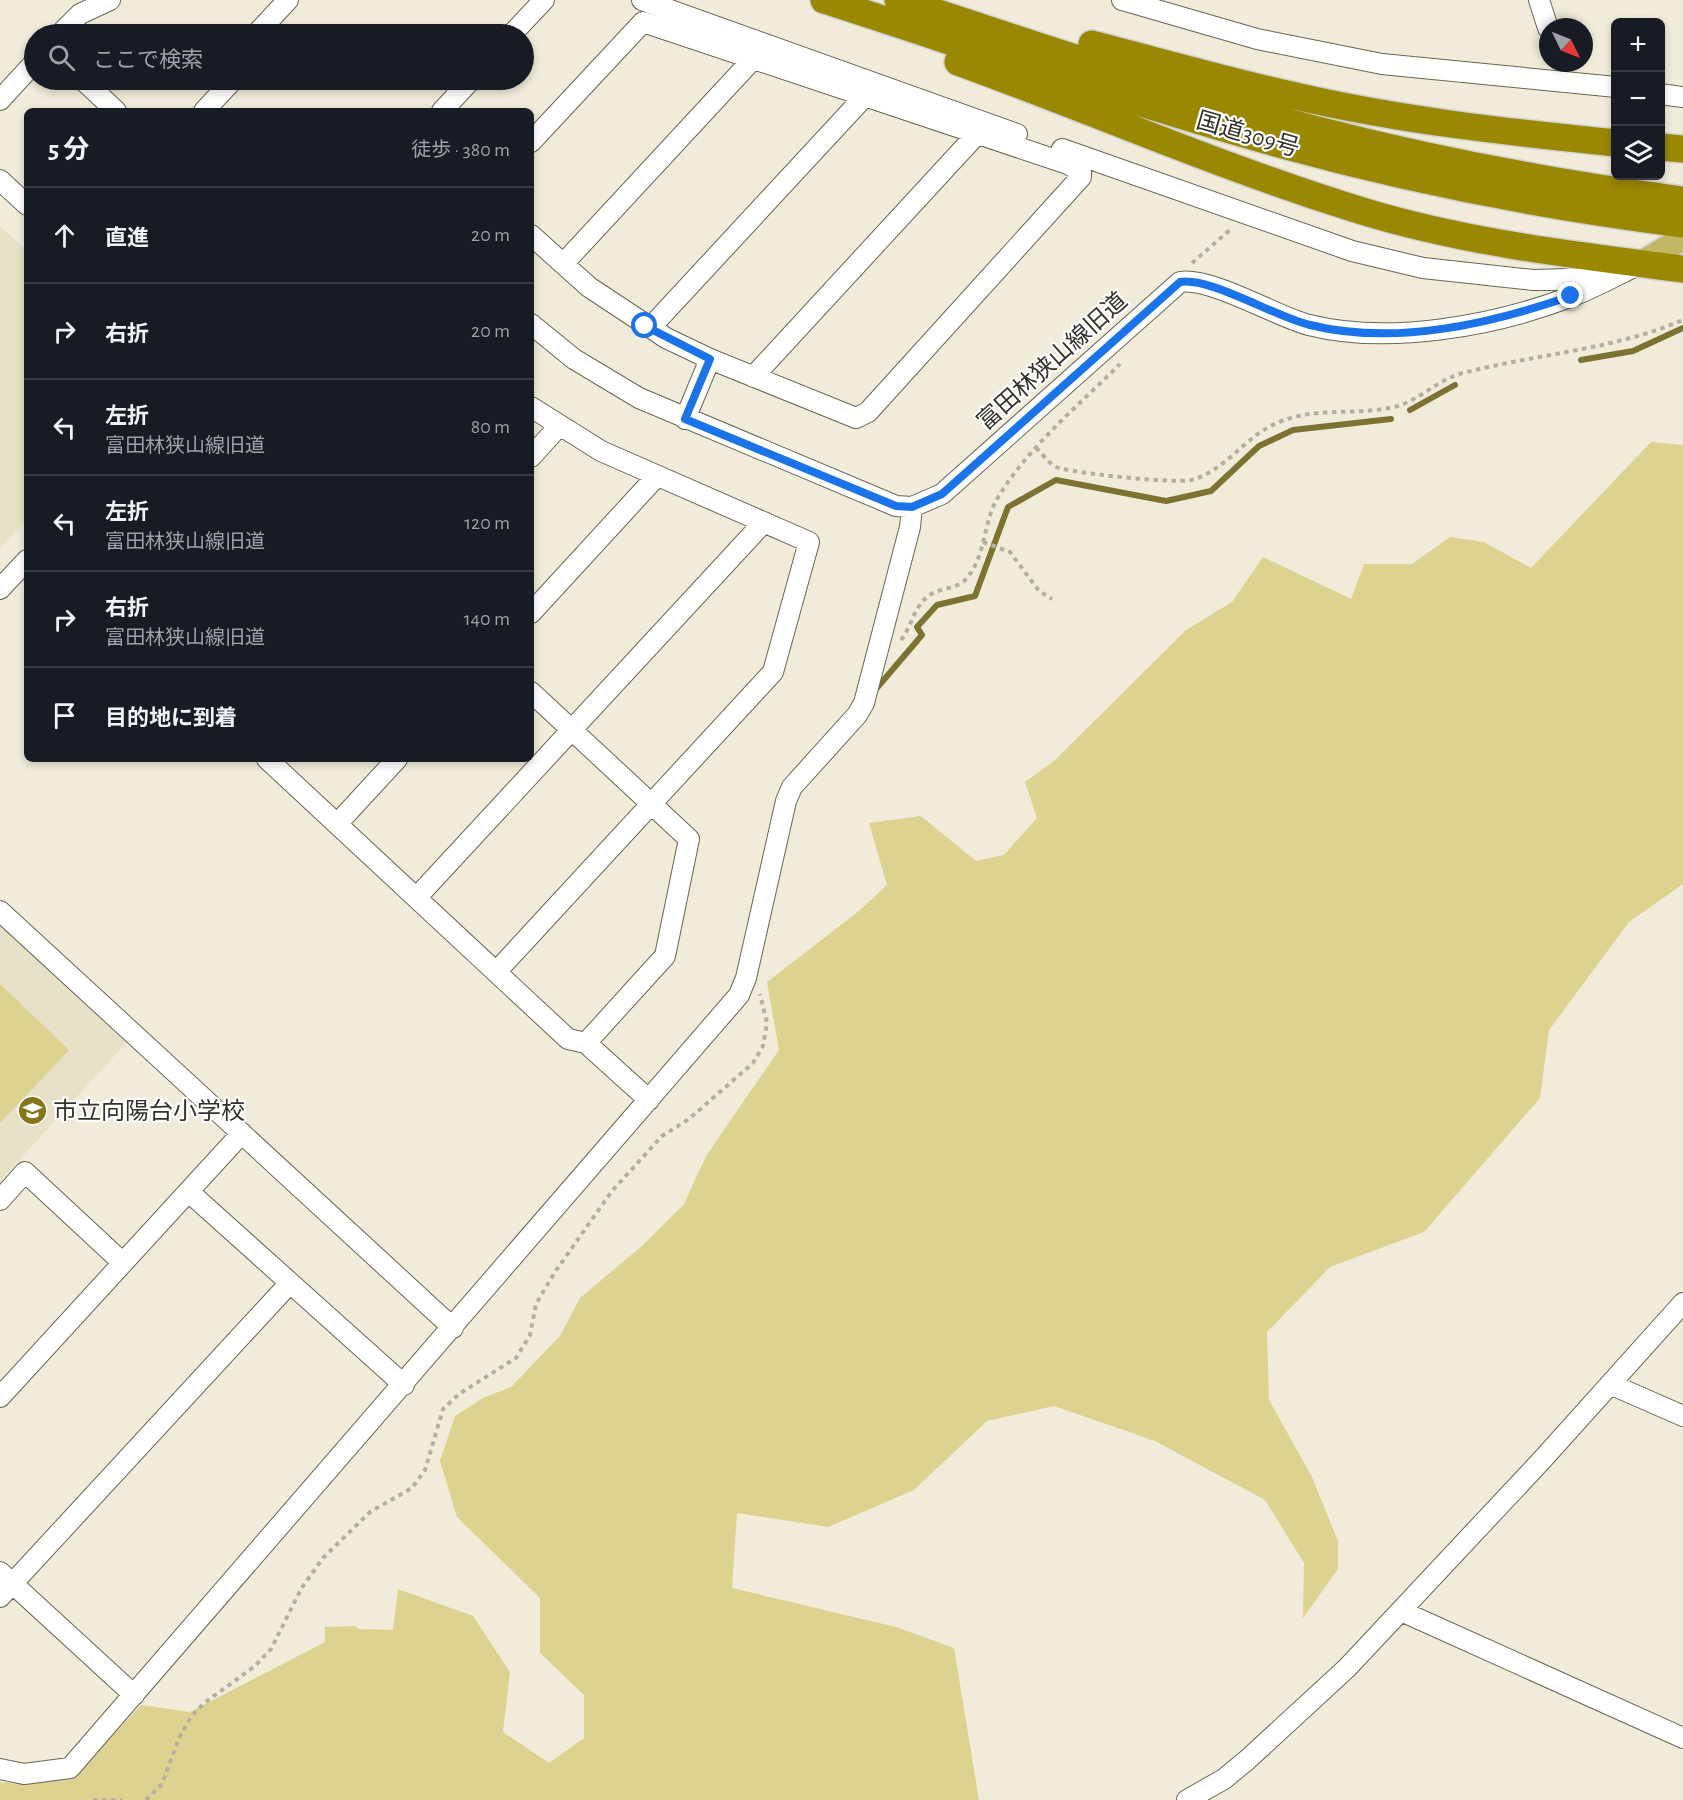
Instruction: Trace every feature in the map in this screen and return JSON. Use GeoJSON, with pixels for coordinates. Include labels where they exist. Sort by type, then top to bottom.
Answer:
{"type":"FeatureCollection","features":[{"type":"Feature","properties":{"kind":"highway","name":"国道309号"},"geometry":{"type":"LineString","coordinates":[[824,0],[1286,146],[1421,179],[1624,217],[1683,225]]}},
{"type":"Feature","properties":{"kind":"highway","name":"国道309号"},"geometry":{"type":"LineString","coordinates":[[901,1],[1165,85],[1317,130],[1461,163],[1683,200]]}},
{"type":"Feature","properties":{"kind":"highway"},"geometry":{"type":"LineString","coordinates":[[901,1],[1084,42],[1303,98],[1483,128],[1611,141]]}},
{"type":"Feature","properties":{"kind":"highway"},"geometry":{"type":"LineString","coordinates":[[866,14],[894,39],[1286,186],[1364,211],[1480,240],[1571,256],[1683,269]]}},
{"type":"Feature","properties":{"kind":"highway"},"geometry":{"type":"LineString","coordinates":[[1665,147],[1683,149]]}},
{"type":"Feature","properties":{"kind":"main road"},"geometry":{"type":"LineString","coordinates":[[1640,264],[1683,238]]}},
{"type":"Feature","properties":{"kind":"street"},"geometry":{"type":"LineString","coordinates":[[70,24],[80,14],[110,0]]}},
{"type":"Feature","properties":{"kind":"street"},"geometry":{"type":"LineString","coordinates":[[266,24],[288,0]]}},
{"type":"Feature","properties":{"kind":"street"},"geometry":{"type":"LineString","coordinates":[[521,24],[544,0]]}},
{"type":"Feature","properties":{"kind":"street"},"geometry":{"type":"LineString","coordinates":[[642,0],[1247,216],[1352,251],[1423,268],[1533,280],[1612,278]]}},
{"type":"Feature","properties":{"kind":"street"},"geometry":{"type":"LineString","coordinates":[[1122,0],[1217,28],[1334,56],[1424,69],[1539,72]]}},
{"type":"Feature","properties":{"kind":"street"},"geometry":{"type":"LineString","coordinates":[[1539,0],[1545,18]]}},
{"type":"Feature","properties":{"kind":"street"},"geometry":{"type":"LineString","coordinates":[[534,139],[643,22],[1068,164],[1080,172],[1081,177],[1063,200],[861,418],[849,417],[710,359],[650,328],[589,287],[534,238]]}},
{"type":"Feature","properties":{"kind":"street"},"geometry":{"type":"LineString","coordinates":[[563,264],[754,58]]}},
{"type":"Feature","properties":{"kind":"street"},"geometry":{"type":"LineString","coordinates":[[1561,72],[1611,86]]}},
{"type":"Feature","properties":{"kind":"street"},"geometry":{"type":"LineString","coordinates":[[0,100],[24,74]]}},
{"type":"Feature","properties":{"kind":"street"},"geometry":{"type":"LineString","coordinates":[[94,90],[113,108]]}},
{"type":"Feature","properties":{"kind":"street"},"geometry":{"type":"LineString","coordinates":[[207,108],[224,90]]}},
{"type":"Feature","properties":{"kind":"street"},"geometry":{"type":"LineString","coordinates":[[445,108],[462,90]]}},
{"type":"Feature","properties":{"kind":"street"},"geometry":{"type":"LineString","coordinates":[[1665,95],[1683,97]]}},
{"type":"Feature","properties":{"kind":"street"},"geometry":{"type":"LineString","coordinates":[[650,328],[865,96]]}},
{"type":"Feature","properties":{"kind":"street"},"geometry":{"type":"LineString","coordinates":[[753,377],[977,134]]}},
{"type":"Feature","properties":{"kind":"street"},"geometry":{"type":"LineString","coordinates":[[0,180],[24,203]]}},
{"type":"Feature","properties":{"kind":"street"},"geometry":{"type":"LineString","coordinates":[[1188,281],[1201,283],[1311,326],[1379,333],[1457,326],[1513,315],[1571,296],[1640,264]]}},
{"type":"Feature","properties":{"kind":"street","name":"富田林狭山線旧道"},"geometry":{"type":"LineString","coordinates":[[912,507],[942,494],[1169,290],[1180,282],[1188,281]]}},
{"type":"Feature","properties":{"kind":"street"},"geometry":{"type":"LineString","coordinates":[[0,1769],[24,1774],[70,1768],[404,1385],[739,995],[748,969],[786,801],[792,787],[857,715],[864,703],[910,527],[912,507],[896,506],[685,419],[607,381],[534,326]]}},
{"type":"Feature","properties":{"kind":"street"},"geometry":{"type":"LineString","coordinates":[[685,419],[710,359]]}},
{"type":"Feature","properties":{"kind":"street"},"geometry":{"type":"LineString","coordinates":[[497,971],[773,672],[809,542],[601,451],[534,408]]}},
{"type":"Feature","properties":{"kind":"street"},"geometry":{"type":"LineString","coordinates":[[534,454],[559,426]]}},
{"type":"Feature","properties":{"kind":"street"},"geometry":{"type":"LineString","coordinates":[[534,610],[656,477]]}},
{"type":"Feature","properties":{"kind":"street"},"geometry":{"type":"LineString","coordinates":[[417,897],[764,522]]}},
{"type":"Feature","properties":{"kind":"street"},"geometry":{"type":"LineString","coordinates":[[0,589],[24,563]]}},
{"type":"Feature","properties":{"kind":"street"},"geometry":{"type":"LineString","coordinates":[[534,695],[689,839],[665,956],[586,1043]]}},
{"type":"Feature","properties":{"kind":"street"},"geometry":{"type":"LineString","coordinates":[[270,762],[568,1039],[586,1043],[649,1100]]}},
{"type":"Feature","properties":{"kind":"street"},"geometry":{"type":"LineString","coordinates":[[338,824],[394,762]]}},
{"type":"Feature","properties":{"kind":"street"},"geometry":{"type":"LineString","coordinates":[[0,911],[453,1328]]}},
{"type":"Feature","properties":{"kind":"street"},"geometry":{"type":"LineString","coordinates":[[0,1397],[242,1133]]}},
{"type":"Feature","properties":{"kind":"street"},"geometry":{"type":"LineString","coordinates":[[0,1200],[25,1172],[123,1263]]}},
{"type":"Feature","properties":{"kind":"street"},"geometry":{"type":"LineString","coordinates":[[189,1192],[404,1385]]}},
{"type":"Feature","properties":{"kind":"street"},"geometry":{"type":"LineString","coordinates":[[134,1695],[4,1584],[290,1283]]}},
{"type":"Feature","properties":{"kind":"street"},"geometry":{"type":"LineString","coordinates":[[1186,1800],[1224,1779],[1347,1668],[1683,1303]]}},
{"type":"Feature","properties":{"kind":"street"},"geometry":{"type":"LineString","coordinates":[[1610,1384],[1683,1416]]}},
{"type":"Feature","properties":{"kind":"street"},"geometry":{"type":"LineString","coordinates":[[1401,1611],[1683,1738]]}},
{"type":"Feature","properties":{"kind":"path"},"geometry":{"type":"LineString","coordinates":[[1188,281],[1190,265],[1247,216]]}},
{"type":"Feature","properties":{"kind":"path"},"geometry":{"type":"LineString","coordinates":[[879,648],[889,648],[900,642],[911,628],[916,608],[933,593],[966,580],[983,542],[996,500],[1036,448],[1055,467],[1167,482],[1191,480],[1211,472],[1255,436],[1277,423],[1326,411],[1374,411],[1397,406],[1460,373],[1640,337],[1683,320]]}},
{"type":"Feature","properties":{"kind":"path"},"geometry":{"type":"LineString","coordinates":[[983,542],[1010,552],[1039,591],[1052,599]]}},
{"type":"Feature","properties":{"kind":"path"},"geometry":{"type":"LineString","coordinates":[[146,1800],[162,1784],[179,1737],[191,1717],[203,1704],[255,1666],[272,1648],[301,1588],[323,1558],[370,1512],[412,1488],[425,1470],[443,1409],[459,1394],[505,1368],[520,1353],[530,1335],[536,1304],[555,1272],[612,1191],[662,1136],[689,1119],[753,1063],[763,1046],[767,1023],[757,982],[748,969]]}},
{"type":"Feature","properties":{"kind":"path"},"geometry":{"type":"LineString","coordinates":[[93,1800],[122,1800]]}},
{"type":"Feature","properties":{"kind":"shaded area"},"geometry":{"type":"Polygon","coordinates":[[[0,226],[24,248],[24,522],[0,548],[0,226]]]}},
{"type":"Feature","properties":{"kind":"shaded area"},"geometry":{"type":"Polygon","coordinates":[[[1651,442],[1683,445],[1683,884],[1629,922],[1549,1030],[1540,1098],[1424,1232],[1330,1267],[1267,1332],[1269,1400],[1312,1477],[1338,1541],[1338,1569],[1303,1618],[1304,1563],[1265,1500],[1155,1441],[1054,1406],[987,1421],[914,1490],[828,1527],[737,1513],[732,1588],[896,1627],[954,1648],[979,1800],[0,1800],[0,1782],[20,1784],[73,1779],[141,1705],[190,1712],[325,1642],[325,1627],[356,1626],[358,1629],[393,1630],[398,1589],[473,1616],[510,1672],[503,1732],[549,1763],[584,1738],[584,1695],[540,1653],[540,1598],[457,1517],[440,1461],[455,1416],[483,1398],[511,1387],[560,1336],[580,1298],[642,1246],[684,1204],[706,1156],[779,1050],[767,982],[859,911],[887,885],[869,823],[921,816],[976,861],[1004,855],[1037,818],[1025,782],[1055,760],[1186,630],[1232,602],[1263,557],[1351,599],[1364,564],[1412,564],[1450,537],[1484,542],[1531,568],[1651,442]]]}},
{"type":"Feature","properties":{"kind":"shaded area","name":"市立向陽台小学校"},"geometry":{"type":"Polygon","coordinates":[[[0,926],[128,1041],[0,1181],[0,926]]]}},
{"type":"Feature","properties":{"kind":"shaded area"},"geometry":{"type":"Polygon","coordinates":[[[0,984],[69,1050],[0,1123],[0,984]]]}},
{"type":"Feature","properties":{"kind":"waterway"},"geometry":{"type":"LineString","coordinates":[[1581,360],[1633,351],[1683,328]]}},
{"type":"Feature","properties":{"kind":"waterway"},"geometry":{"type":"LineString","coordinates":[[1410,410],[1455,385]]}},
{"type":"Feature","properties":{"kind":"waterway"},"geometry":{"type":"LineString","coordinates":[[876,689],[922,635],[917,627],[937,605],[975,596],[1008,507],[1056,480],[1166,501],[1211,491],[1259,446],[1293,430],[1391,419]]}},
{"type":"Feature","properties":{"kind":"place","name":"市立向陽台小学校"},"geometry":{"type":"Point","coordinates":[32,1111]}},
{"type":"Feature","properties":{"kind":"route"},"geometry":{"type":"LineString","coordinates":[[645,326],[710,359],[685,419],[896,506],[912,507],[942,494],[1180,282],[1189,280],[1201,283],[1288,319],[1311,326],[1379,333],[1413,331],[1493,320],[1523,313],[1571,296]]}}]}
